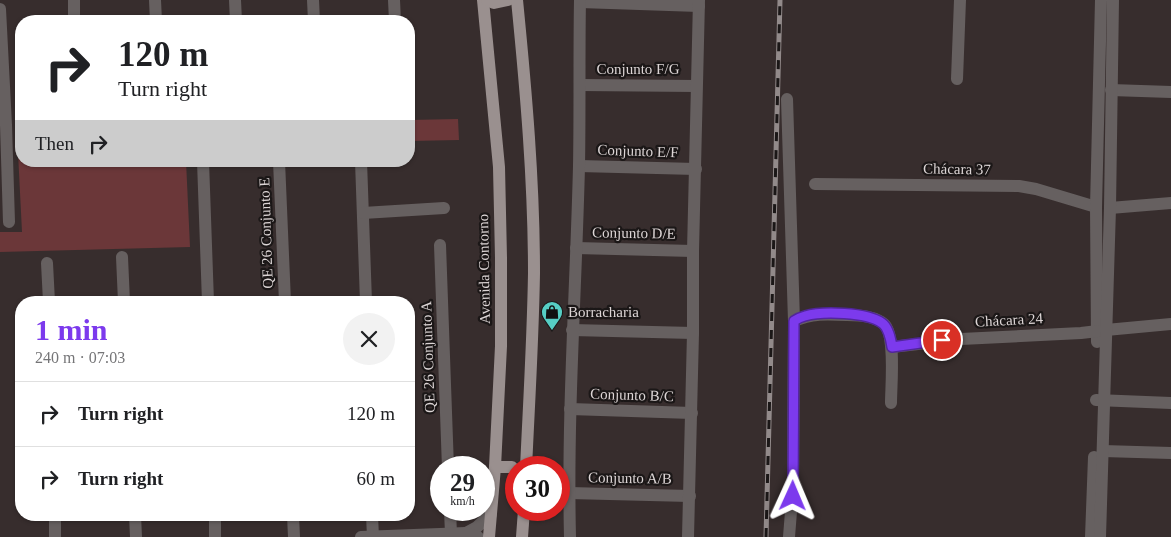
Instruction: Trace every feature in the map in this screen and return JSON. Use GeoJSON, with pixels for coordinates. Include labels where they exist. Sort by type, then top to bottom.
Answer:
{"type":"FeatureCollection","features":[{"type":"Feature","properties":{"kind":"main road","name":"Avenida Contorno"},"geometry":{"type":"LineString","coordinates":[[483,0],[496,129],[500,204],[501,346],[495,475]]}},
{"type":"Feature","properties":{"kind":"main road"},"geometry":{"type":"LineString","coordinates":[[487,0],[494,3],[508,0]]}},
{"type":"Feature","properties":{"kind":"main road"},"geometry":{"type":"LineString","coordinates":[[517,0],[530,152],[534,272],[527,456]]}},
{"type":"Feature","properties":{"kind":"main road"},"geometry":{"type":"LineString","coordinates":[[496,467],[505,467]]}},
{"type":"Feature","properties":{"kind":"main road","name":"Avenida Contorno"},"geometry":{"type":"LineString","coordinates":[[489,537],[490,521]]}},
{"type":"Feature","properties":{"kind":"main road"},"geometry":{"type":"LineString","coordinates":[[522,537],[523,521]]}},
{"type":"Feature","properties":{"kind":"street"},"geometry":{"type":"LineString","coordinates":[[74,0],[74,15]]}},
{"type":"Feature","properties":{"kind":"street"},"geometry":{"type":"LineString","coordinates":[[155,0],[156,15]]}},
{"type":"Feature","properties":{"kind":"street"},"geometry":{"type":"LineString","coordinates":[[235,0],[236,15]]}},
{"type":"Feature","properties":{"kind":"street"},"geometry":{"type":"LineString","coordinates":[[313,0],[314,15]]}},
{"type":"Feature","properties":{"kind":"street"},"geometry":{"type":"LineString","coordinates":[[394,0],[395,15]]}},
{"type":"Feature","properties":{"kind":"street"},"geometry":{"type":"LineString","coordinates":[[957,79],[960,0]]}},
{"type":"Feature","properties":{"kind":"street"},"geometry":{"type":"LineString","coordinates":[[1101,0],[1096,207],[1102,330]]}},
{"type":"Feature","properties":{"kind":"street"},"geometry":{"type":"LineString","coordinates":[[1091,537],[1110,208],[1113,0]]}},
{"type":"Feature","properties":{"kind":"street"},"geometry":{"type":"LineString","coordinates":[[569,456],[572,330],[579,166],[580,1],[699,3],[696,86],[696,170],[692,251],[692,413],[688,537]]}},
{"type":"Feature","properties":{"kind":"street"},"geometry":{"type":"LineString","coordinates":[[0,9],[9,222]]}},
{"type":"Feature","properties":{"kind":"street","name":"Conjunto F/G"},"geometry":{"type":"LineString","coordinates":[[580,85],[696,86]]}},
{"type":"Feature","properties":{"kind":"street"},"geometry":{"type":"LineString","coordinates":[[1111,90],[1171,92]]}},
{"type":"Feature","properties":{"kind":"street"},"geometry":{"type":"LineString","coordinates":[[787,99],[794,321],[793,486],[789,537]]}},
{"type":"Feature","properties":{"kind":"street","name":"Conjunto E/F"},"geometry":{"type":"LineString","coordinates":[[579,166],[696,170]]}},
{"type":"Feature","properties":{"kind":"street"},"geometry":{"type":"LineString","coordinates":[[203,167],[208,296]]}},
{"type":"Feature","properties":{"kind":"street","name":"QE 26 Conjunto E"},"geometry":{"type":"LineString","coordinates":[[279,167],[285,296]]}},
{"type":"Feature","properties":{"kind":"street"},"geometry":{"type":"LineString","coordinates":[[361,167],[366,296]]}},
{"type":"Feature","properties":{"kind":"street","name":"Chácara 37"},"geometry":{"type":"LineString","coordinates":[[815,184],[1019,186],[1036,189],[1096,207]]}},
{"type":"Feature","properties":{"kind":"street"},"geometry":{"type":"LineString","coordinates":[[1110,208],[1171,203]]}},
{"type":"Feature","properties":{"kind":"street"},"geometry":{"type":"LineString","coordinates":[[363,213],[444,208]]}},
{"type":"Feature","properties":{"kind":"street","name":"QE 26 Conjunto A"},"geometry":{"type":"LineString","coordinates":[[440,245],[448,456]]}},
{"type":"Feature","properties":{"kind":"street","name":"Conjunto D/E"},"geometry":{"type":"LineString","coordinates":[[576,248],[692,251]]}},
{"type":"Feature","properties":{"kind":"street"},"geometry":{"type":"LineString","coordinates":[[122,257],[124,296]]}},
{"type":"Feature","properties":{"kind":"street"},"geometry":{"type":"LineString","coordinates":[[47,263],[48,296]]}},
{"type":"Feature","properties":{"kind":"street"},"geometry":{"type":"LineString","coordinates":[[794,321],[804,316],[818,314],[858,315],[878,320],[886,326],[892,347],[890,403]]}},
{"type":"Feature","properties":{"kind":"street","name":"Chácara 24"},"geometry":{"type":"LineString","coordinates":[[892,347],[951,340],[1081,333],[1171,324]]}},
{"type":"Feature","properties":{"kind":"street"},"geometry":{"type":"LineString","coordinates":[[572,330],[693,332]]}},
{"type":"Feature","properties":{"kind":"street"},"geometry":{"type":"LineString","coordinates":[[1100,401],[1171,403]]}},
{"type":"Feature","properties":{"kind":"street"},"geometry":{"type":"LineString","coordinates":[[1100,401],[1103,451],[1100,537]]}},
{"type":"Feature","properties":{"kind":"street","name":"Conjunto B/C"},"geometry":{"type":"LineString","coordinates":[[570,409],[692,413]]}},
{"type":"Feature","properties":{"kind":"street"},"geometry":{"type":"LineString","coordinates":[[1103,451],[1171,453]]}},
{"type":"Feature","properties":{"kind":"street","name":"Conjunto A/B"},"geometry":{"type":"LineString","coordinates":[[570,493],[690,496]]}},
{"type":"Feature","properties":{"kind":"street"},"geometry":{"type":"LineString","coordinates":[[54,521],[55,537]]}},
{"type":"Feature","properties":{"kind":"street"},"geometry":{"type":"LineString","coordinates":[[135,521],[136,537]]}},
{"type":"Feature","properties":{"kind":"street"},"geometry":{"type":"LineString","coordinates":[[214,521],[215,537]]}},
{"type":"Feature","properties":{"kind":"street"},"geometry":{"type":"LineString","coordinates":[[293,521],[294,537]]}},
{"type":"Feature","properties":{"kind":"street"},"geometry":{"type":"LineString","coordinates":[[372,521],[373,536]]}},
{"type":"Feature","properties":{"kind":"street"},"geometry":{"type":"LineString","coordinates":[[450,521],[451,534]]}},
{"type":"Feature","properties":{"kind":"street"},"geometry":{"type":"LineString","coordinates":[[361,537],[472,535],[483,521]]}},
{"type":"Feature","properties":{"kind":"street"},"geometry":{"type":"LineString","coordinates":[[570,521],[570,537]]}},
{"type":"Feature","properties":{"kind":"shaded area"},"geometry":{"type":"Polygon","coordinates":[[[458,119],[459,140],[415,141],[415,120],[458,119]]]}},
{"type":"Feature","properties":{"kind":"shaded area"},"geometry":{"type":"Polygon","coordinates":[[[19,167],[186,167],[190,247],[0,252],[0,232],[22,232],[19,167]]]}},
{"type":"Feature","properties":{"kind":"railway"},"geometry":{"type":"LineString","coordinates":[[766,537],[780,0]]}},
{"type":"Feature","properties":{"kind":"place","name":"Borracharia"},"geometry":{"type":"Point","coordinates":[552,331]}},
{"type":"Feature","properties":{"kind":"route"},"geometry":{"type":"LineString","coordinates":[[793,496],[794,321],[804,316],[818,314],[858,315],[883,323],[888,330],[892,347],[942,340]]}}]}
